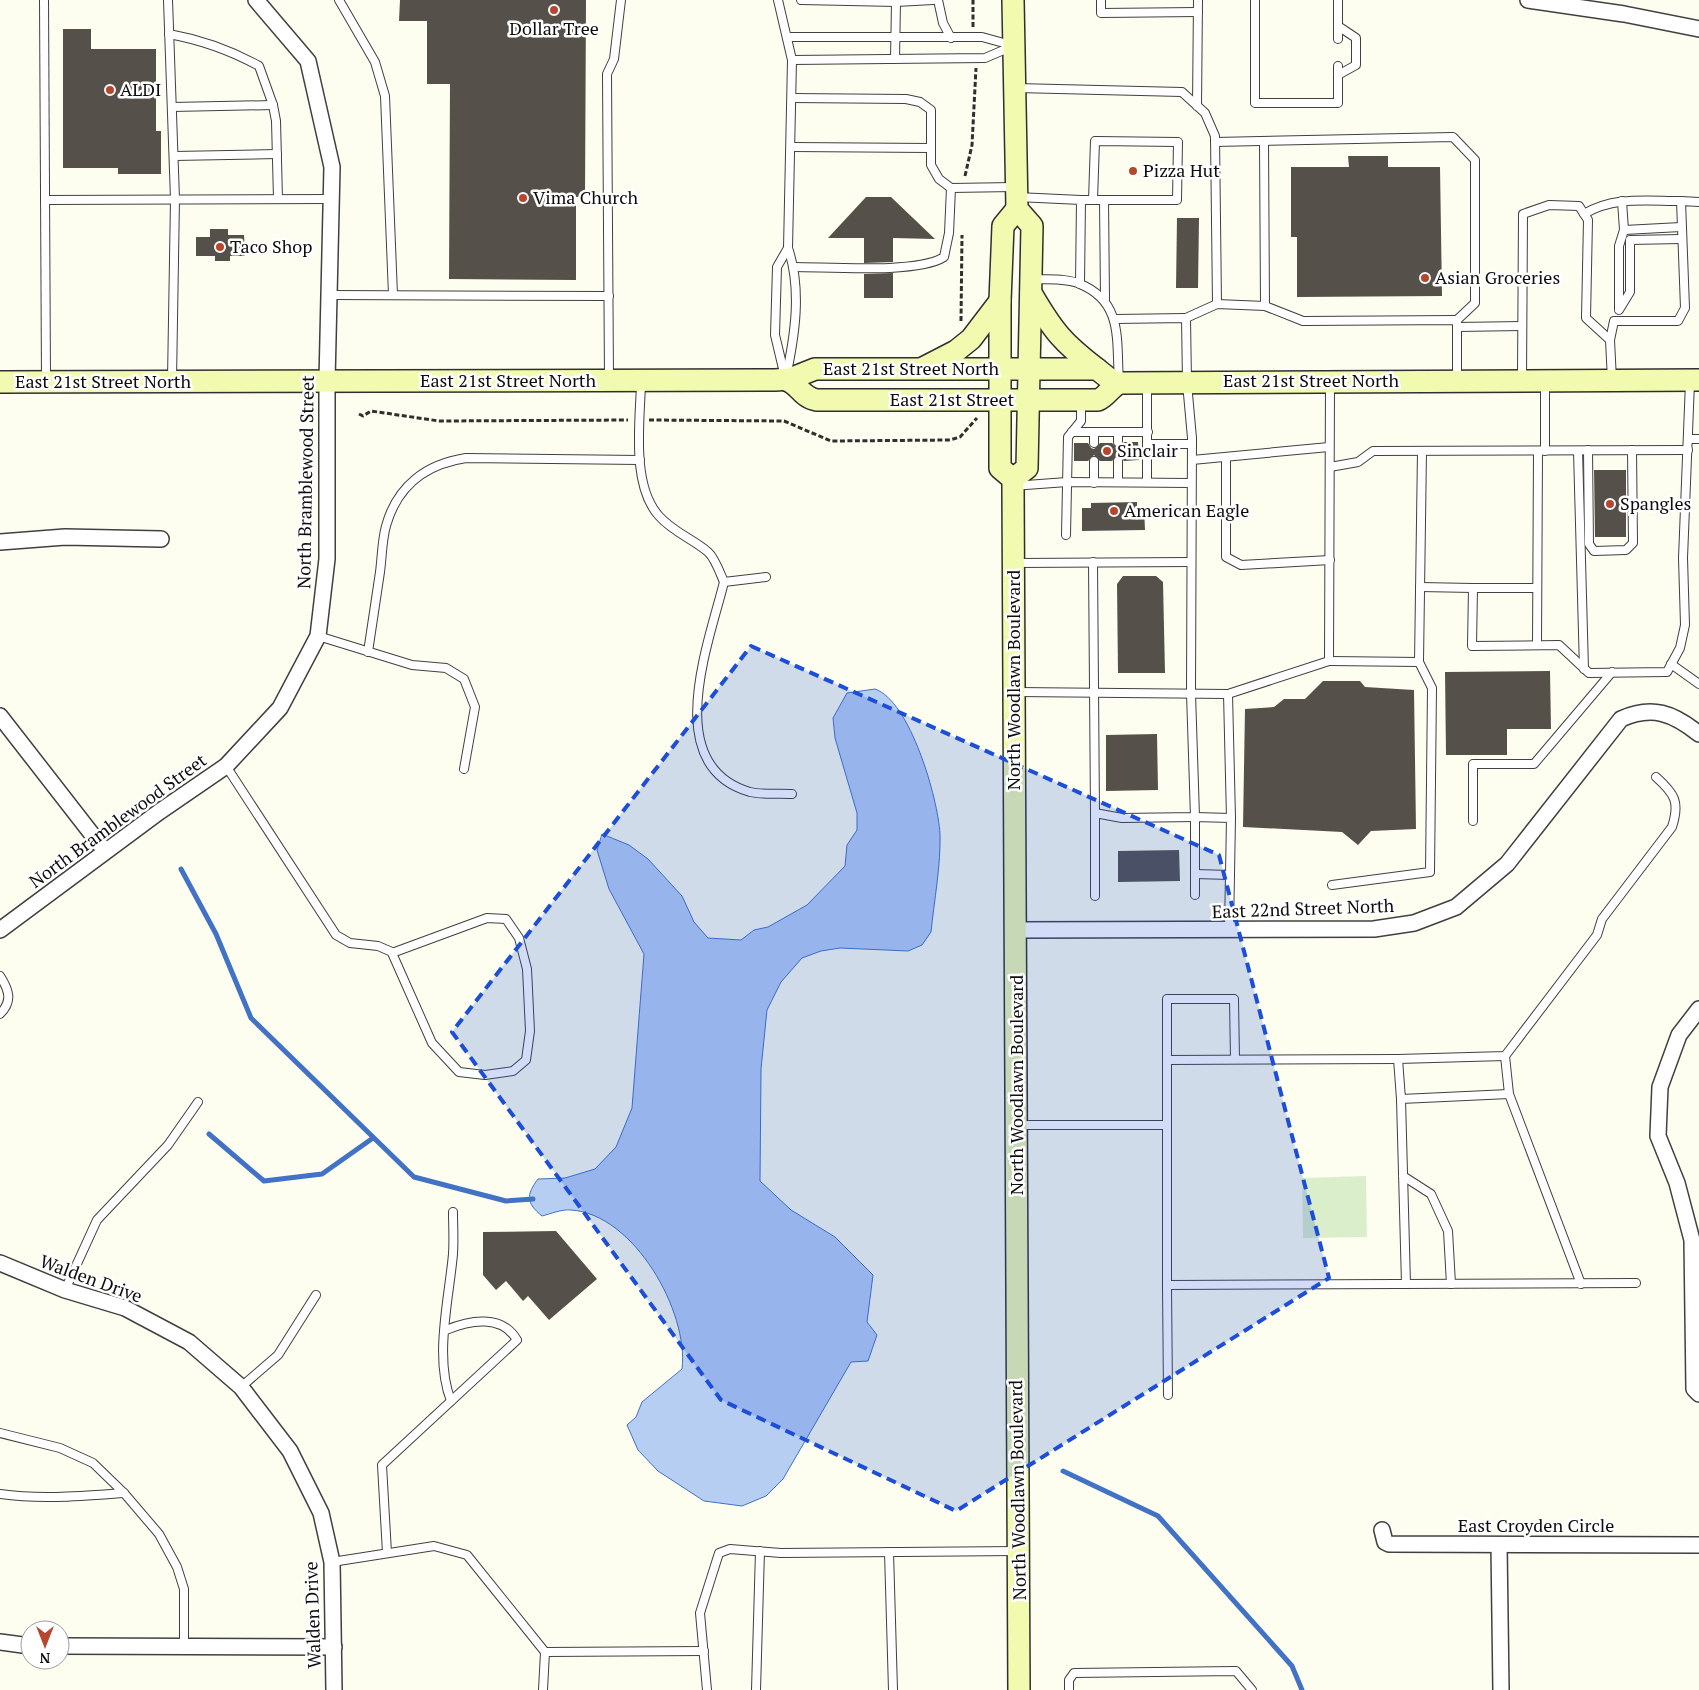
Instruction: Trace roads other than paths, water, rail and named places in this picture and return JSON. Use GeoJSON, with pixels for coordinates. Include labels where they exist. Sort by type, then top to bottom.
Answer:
{"type":"FeatureCollection","features":[{"type":"Feature","properties":{"kind":"main road"},"geometry":{"type":"LineString","coordinates":[[1013,0],[1017,197],[1003,226],[1000,301],[1000,468],[1013,483],[1027,468],[1032,226],[1017,197]]}},
{"type":"Feature","properties":{"kind":"main road"},"geometry":{"type":"LineString","coordinates":[[1031,286],[1057,335],[1069,348],[1112,381],[1119,384]]}},
{"type":"Feature","properties":{"kind":"main road"},"geometry":{"type":"LineString","coordinates":[[921,369],[956,351],[971,339],[1000,301]]}},
{"type":"Feature","properties":{"kind":"main road","name":"East 21st Street North"},"geometry":{"type":"LineString","coordinates":[[0,382],[786,380],[815,369],[1098,369]]}},
{"type":"Feature","properties":{"kind":"main road","name":"East 21st Street"},"geometry":{"type":"LineString","coordinates":[[786,380],[797,386],[806,397],[817,400],[1081,400],[1103,398],[1108,390],[1119,384]]}},
{"type":"Feature","properties":{"kind":"main road","name":"East 21st Street North"},"geometry":{"type":"LineString","coordinates":[[1119,384],[1330,381],[1695,380]]}},
{"type":"Feature","properties":{"kind":"main road","name":"North Woodlawn Boulevard"},"geometry":{"type":"LineString","coordinates":[[1013,483],[1020,1690]]}},
{"type":"Feature","properties":{"kind":"street","name":"North Bramblewood Street"},"geometry":{"type":"LineString","coordinates":[[0,930],[106,851],[226,766],[280,708],[318,636],[327,559],[327,381],[332,167],[308,61],[256,0]]}},
{"type":"Feature","properties":{"kind":"street"},"geometry":{"type":"LineString","coordinates":[[1528,0],[1624,14],[1699,28]]}},
{"type":"Feature","properties":{"kind":"street"},"geometry":{"type":"LineString","coordinates":[[0,542],[65,537],[162,539]]}},
{"type":"Feature","properties":{"kind":"street","name":"East 22nd Street North"},"geometry":{"type":"LineString","coordinates":[[1016,930],[1374,929],[1414,923],[1456,907],[1508,864],[1621,719],[1635,713],[1651,710],[1670,716],[1699,734]]}},
{"type":"Feature","properties":{"kind":"street"},"geometry":{"type":"LineString","coordinates":[[0,716],[106,851]]}},
{"type":"Feature","properties":{"kind":"street"},"geometry":{"type":"LineString","coordinates":[[1699,1009],[1679,1035],[1660,1087],[1658,1136],[1677,1183],[1692,1240],[1694,1389],[1699,1394]]}},
{"type":"Feature","properties":{"kind":"street","name":"Walden Drive"},"geometry":{"type":"LineString","coordinates":[[0,1264],[65,1290],[125,1308],[189,1342],[241,1387],[290,1451],[321,1513],[332,1562],[334,1690]]}},
{"type":"Feature","properties":{"kind":"street","name":"East Croyden Circle"},"geometry":{"type":"LineString","coordinates":[[1382,1530],[1385,1542],[1389,1544],[1699,1545]]}},
{"type":"Feature","properties":{"kind":"street"},"geometry":{"type":"LineString","coordinates":[[1499,1545],[1500,1690]]}},
{"type":"Feature","properties":{"kind":"street"},"geometry":{"type":"LineString","coordinates":[[0,1642],[20,1645]]}},
{"type":"Feature","properties":{"kind":"street"},"geometry":{"type":"LineString","coordinates":[[70,1646],[334,1647]]}},
{"type":"Feature","properties":{"kind":"lane"},"geometry":{"type":"LineString","coordinates":[[44,0],[46,382]]}},
{"type":"Feature","properties":{"kind":"lane"},"geometry":{"type":"LineString","coordinates":[[168,0],[175,199],[172,382]]}},
{"type":"Feature","properties":{"kind":"lane"},"geometry":{"type":"LineString","coordinates":[[339,0],[376,62],[385,96],[393,295]]}},
{"type":"Feature","properties":{"kind":"lane"},"geometry":{"type":"LineString","coordinates":[[609,381],[607,74],[614,59],[621,0]]}},
{"type":"Feature","properties":{"kind":"lane"},"geometry":{"type":"LineString","coordinates":[[778,0],[792,60],[792,147],[788,248],[794,267],[795,332],[786,380]]}},
{"type":"Feature","properties":{"kind":"lane"},"geometry":{"type":"LineString","coordinates":[[801,0],[896,2],[933,0]]}},
{"type":"Feature","properties":{"kind":"lane"},"geometry":{"type":"LineString","coordinates":[[938,0],[943,23],[951,38]]}},
{"type":"Feature","properties":{"kind":"lane"},"geometry":{"type":"LineString","coordinates":[[1101,0],[1101,13],[1198,12]]}},
{"type":"Feature","properties":{"kind":"lane"},"geometry":{"type":"LineString","coordinates":[[1197,106],[1198,0]]}},
{"type":"Feature","properties":{"kind":"lane"},"geometry":{"type":"LineString","coordinates":[[1254,0],[1256,103],[1338,103],[1338,70],[1356,65],[1356,38],[1338,26]]}},
{"type":"Feature","properties":{"kind":"lane"},"geometry":{"type":"LineString","coordinates":[[1338,0],[1338,39]]}},
{"type":"Feature","properties":{"kind":"lane"},"geometry":{"type":"LineString","coordinates":[[895,59],[896,2]]}},
{"type":"Feature","properties":{"kind":"lane"},"geometry":{"type":"LineString","coordinates":[[169,34],[200,40],[234,52],[259,66],[273,105],[278,199]]}},
{"type":"Feature","properties":{"kind":"lane"},"geometry":{"type":"LineString","coordinates":[[788,37],[982,37],[1013,46]]}},
{"type":"Feature","properties":{"kind":"lane"},"geometry":{"type":"LineString","coordinates":[[792,60],[985,58],[1013,46]]}},
{"type":"Feature","properties":{"kind":"lane"},"geometry":{"type":"LineString","coordinates":[[1016,88],[1182,92],[1205,114],[1215,142],[1217,304]]}},
{"type":"Feature","properties":{"kind":"lane"},"geometry":{"type":"LineString","coordinates":[[792,98],[906,98],[920,102],[931,110],[931,165],[939,179],[951,188],[1017,197],[1081,200],[1094,200],[1177,200],[1178,142],[1095,141],[1094,200]]}},
{"type":"Feature","properties":{"kind":"lane"},"geometry":{"type":"LineString","coordinates":[[172,107],[273,105]]}},
{"type":"Feature","properties":{"kind":"lane"},"geometry":{"type":"LineString","coordinates":[[1215,142],[1453,137],[1475,160],[1475,303],[1457,324],[1457,381]]}},
{"type":"Feature","properties":{"kind":"lane"},"geometry":{"type":"LineString","coordinates":[[1264,141],[1265,306]]}},
{"type":"Feature","properties":{"kind":"lane"},"geometry":{"type":"LineString","coordinates":[[792,147],[931,148]]}},
{"type":"Feature","properties":{"kind":"lane"},"geometry":{"type":"LineString","coordinates":[[174,156],[277,154]]}},
{"type":"Feature","properties":{"kind":"lane"},"geometry":{"type":"LineString","coordinates":[[794,267],[914,267],[935,263],[944,257],[949,233],[951,188]]}},
{"type":"Feature","properties":{"kind":"lane"},"geometry":{"type":"LineString","coordinates":[[45,200],[332,199]]}},
{"type":"Feature","properties":{"kind":"lane"},"geometry":{"type":"LineString","coordinates":[[1080,284],[1081,200]]}},
{"type":"Feature","properties":{"kind":"lane"},"geometry":{"type":"LineString","coordinates":[[1104,200],[1105,300],[1115,319],[1119,384]]}},
{"type":"Feature","properties":{"kind":"lane"},"geometry":{"type":"LineString","coordinates":[[1620,320],[1619,246],[1624,230],[1622,201]]}},
{"type":"Feature","properties":{"kind":"lane"},"geometry":{"type":"LineString","coordinates":[[1584,214],[1600,204],[1622,201],[1699,202]]}},
{"type":"Feature","properties":{"kind":"lane"},"geometry":{"type":"LineString","coordinates":[[1612,380],[1610,340],[1614,321],[1678,321],[1685,308],[1681,201]]}},
{"type":"Feature","properties":{"kind":"lane"},"geometry":{"type":"LineString","coordinates":[[1522,380],[1523,214],[1548,205],[1579,206],[1588,220],[1586,318],[1610,340]]}},
{"type":"Feature","properties":{"kind":"lane"},"geometry":{"type":"LineString","coordinates":[[1624,230],[1681,227]]}},
{"type":"Feature","properties":{"kind":"lane"},"geometry":{"type":"LineString","coordinates":[[1620,310],[1630,292],[1630,240],[1681,239]]}},
{"type":"Feature","properties":{"kind":"lane"},"geometry":{"type":"LineString","coordinates":[[786,380],[775,335],[777,267],[788,248]]}},
{"type":"Feature","properties":{"kind":"lane"},"geometry":{"type":"LineString","coordinates":[[1031,286],[1080,284],[1105,300]]}},
{"type":"Feature","properties":{"kind":"lane"},"geometry":{"type":"LineString","coordinates":[[329,295],[609,296]]}},
{"type":"Feature","properties":{"kind":"lane"},"geometry":{"type":"LineString","coordinates":[[1115,319],[1186,318],[1217,304],[1265,306],[1304,321],[1522,326]]}},
{"type":"Feature","properties":{"kind":"lane"},"geometry":{"type":"LineString","coordinates":[[1186,318],[1187,383],[1192,444],[1190,692],[1195,817],[1195,895]]}},
{"type":"Feature","properties":{"kind":"lane"},"geometry":{"type":"LineString","coordinates":[[1537,645],[1537,588],[1544,380]]}},
{"type":"Feature","properties":{"kind":"lane"},"geometry":{"type":"LineString","coordinates":[[1473,588],[1472,646],[1559,645],[1589,673],[1667,672],[1680,648],[1685,625],[1683,558],[1688,438],[1695,380]]}},
{"type":"Feature","properties":{"kind":"lane"},"geometry":{"type":"LineString","coordinates":[[641,381],[640,460],[645,488],[658,516],[682,536],[709,553],[724,582],[696,695],[696,726],[708,762],[726,780],[751,792],[792,794]]}},
{"type":"Feature","properties":{"kind":"lane"},"geometry":{"type":"LineString","coordinates":[[1329,661],[1330,381]]}},
{"type":"Feature","properties":{"kind":"lane"},"geometry":{"type":"LineString","coordinates":[[1147,383],[1147,482]]}},
{"type":"Feature","properties":{"kind":"lane"},"geometry":{"type":"LineString","coordinates":[[1066,535],[1068,437],[1080,420],[1081,400]]}},
{"type":"Feature","properties":{"kind":"lane"},"geometry":{"type":"LineString","coordinates":[[1072,432],[1148,432]]}},
{"type":"Feature","properties":{"kind":"lane"},"geometry":{"type":"LineString","coordinates":[[1094,432],[1094,443]]}},
{"type":"Feature","properties":{"kind":"lane"},"geometry":{"type":"LineString","coordinates":[[1118,432],[1118,442]]}},
{"type":"Feature","properties":{"kind":"lane"},"geometry":{"type":"LineString","coordinates":[[1688,438],[1699,438]]}},
{"type":"Feature","properties":{"kind":"lane"},"geometry":{"type":"LineString","coordinates":[[1148,444],[1192,444]]}},
{"type":"Feature","properties":{"kind":"lane"},"geometry":{"type":"LineString","coordinates":[[1192,460],[1329,447]]}},
{"type":"Feature","properties":{"kind":"lane"},"geometry":{"type":"LineString","coordinates":[[1588,450],[1589,544],[1594,551],[1600,552],[1626,550],[1633,543],[1632,450]]}},
{"type":"Feature","properties":{"kind":"lane"},"geometry":{"type":"LineString","coordinates":[[1330,467],[1358,462],[1373,452],[1688,450]]}},
{"type":"Feature","properties":{"kind":"lane"},"geometry":{"type":"LineString","coordinates":[[1332,885],[1430,872],[1432,688],[1419,662],[1422,451]]}},
{"type":"Feature","properties":{"kind":"lane"},"geometry":{"type":"LineString","coordinates":[[1578,451],[1584,669]]}},
{"type":"Feature","properties":{"kind":"lane"},"geometry":{"type":"LineString","coordinates":[[1226,457],[1226,557],[1241,565],[1330,560]]}},
{"type":"Feature","properties":{"kind":"lane"},"geometry":{"type":"LineString","coordinates":[[368,652],[385,527],[393,507],[407,488],[432,466],[446,461],[466,458],[640,460]]}},
{"type":"Feature","properties":{"kind":"lane"},"geometry":{"type":"LineString","coordinates":[[1094,461],[1094,483]]}},
{"type":"Feature","properties":{"kind":"lane"},"geometry":{"type":"LineString","coordinates":[[1118,461],[1118,482]]}},
{"type":"Feature","properties":{"kind":"lane"},"geometry":{"type":"LineString","coordinates":[[1013,483],[1191,483]]}},
{"type":"Feature","properties":{"kind":"lane"},"geometry":{"type":"LineString","coordinates":[[1093,562],[1095,896]]}},
{"type":"Feature","properties":{"kind":"lane"},"geometry":{"type":"LineString","coordinates":[[1014,563],[1191,562]]}},
{"type":"Feature","properties":{"kind":"lane"},"geometry":{"type":"LineString","coordinates":[[724,582],[766,577]]}},
{"type":"Feature","properties":{"kind":"lane"},"geometry":{"type":"LineString","coordinates":[[1420,587],[1537,588]]}},
{"type":"Feature","properties":{"kind":"lane"},"geometry":{"type":"LineString","coordinates":[[318,636],[412,665],[446,668],[464,679],[475,707],[464,769]]}},
{"type":"Feature","properties":{"kind":"lane"},"geometry":{"type":"LineString","coordinates":[[1014,692],[1190,692],[1228,694],[1329,661],[1419,662]]}},
{"type":"Feature","properties":{"kind":"lane"},"geometry":{"type":"LineString","coordinates":[[1671,664],[1699,684]]}},
{"type":"Feature","properties":{"kind":"lane"},"geometry":{"type":"LineString","coordinates":[[1473,821],[1473,764],[1534,764],[1612,672]]}},
{"type":"Feature","properties":{"kind":"lane"},"geometry":{"type":"LineString","coordinates":[[1228,694],[1231,818],[1229,930]]}},
{"type":"Feature","properties":{"kind":"lane"},"geometry":{"type":"LineString","coordinates":[[226,766],[336,935],[350,943],[378,946],[392,953],[432,1043],[458,1072],[485,1075],[513,1071],[526,1060],[530,1031],[527,969],[520,938],[506,919],[487,918],[392,953]]}},
{"type":"Feature","properties":{"kind":"lane"},"geometry":{"type":"LineString","coordinates":[[1581,1284],[1509,1094],[1505,1056],[1597,935],[1602,919],[1672,827],[1678,809],[1671,790],[1656,777]]}},
{"type":"Feature","properties":{"kind":"lane"},"geometry":{"type":"LineString","coordinates":[[1095,813],[1122,818],[1231,818]]}},
{"type":"Feature","properties":{"kind":"lane"},"geometry":{"type":"LineString","coordinates":[[1195,874],[1230,875]]}},
{"type":"Feature","properties":{"kind":"lane"},"geometry":{"type":"LineString","coordinates":[[0,976],[9,992],[9,1000],[0,1014]]}},
{"type":"Feature","properties":{"kind":"lane"},"geometry":{"type":"LineString","coordinates":[[1168,1395],[1167,999],[1234,999],[1235,1059]]}},
{"type":"Feature","properties":{"kind":"lane"},"geometry":{"type":"LineString","coordinates":[[1167,1060],[1398,1059],[1505,1056]]}},
{"type":"Feature","properties":{"kind":"lane"},"geometry":{"type":"LineString","coordinates":[[1398,1059],[1401,1099],[1406,1284]]}},
{"type":"Feature","properties":{"kind":"lane"},"geometry":{"type":"LineString","coordinates":[[1401,1099],[1509,1094]]}},
{"type":"Feature","properties":{"kind":"lane"},"geometry":{"type":"LineString","coordinates":[[65,1290],[96,1220],[168,1145],[198,1102]]}},
{"type":"Feature","properties":{"kind":"lane"},"geometry":{"type":"LineString","coordinates":[[1017,1125],[1167,1125]]}},
{"type":"Feature","properties":{"kind":"lane"},"geometry":{"type":"LineString","coordinates":[[1403,1176],[1431,1194],[1448,1231],[1450,1284]]}},
{"type":"Feature","properties":{"kind":"lane"},"geometry":{"type":"LineString","coordinates":[[451,1402],[445,1385],[443,1365],[453,1252],[453,1212]]}},
{"type":"Feature","properties":{"kind":"lane"},"geometry":{"type":"LineString","coordinates":[[1167,1285],[1636,1284]]}},
{"type":"Feature","properties":{"kind":"lane"},"geometry":{"type":"LineString","coordinates":[[241,1387],[278,1355],[316,1295]]}},
{"type":"Feature","properties":{"kind":"lane"},"geometry":{"type":"LineString","coordinates":[[387,1554],[382,1465],[517,1340],[512,1332],[502,1324],[489,1322],[464,1323],[446,1330]]}},
{"type":"Feature","properties":{"kind":"lane"},"geometry":{"type":"LineString","coordinates":[[0,1433],[60,1448],[93,1463],[124,1493],[158,1534],[177,1567],[184,1589],[184,1646]]}},
{"type":"Feature","properties":{"kind":"lane"},"geometry":{"type":"LineString","coordinates":[[0,1494],[47,1497],[124,1493]]}},
{"type":"Feature","properties":{"kind":"lane"},"geometry":{"type":"LineString","coordinates":[[332,1562],[434,1546],[467,1555],[545,1652],[543,1690]]}},
{"type":"Feature","properties":{"kind":"lane"},"geometry":{"type":"LineString","coordinates":[[707,1690],[700,1613],[719,1553],[730,1549],[782,1553],[1020,1551]]}},
{"type":"Feature","properties":{"kind":"lane"},"geometry":{"type":"LineString","coordinates":[[756,1690],[760,1551]]}},
{"type":"Feature","properties":{"kind":"lane"},"geometry":{"type":"LineString","coordinates":[[890,1552],[893,1690]]}},
{"type":"Feature","properties":{"kind":"lane"},"geometry":{"type":"LineString","coordinates":[[545,1652],[704,1651]]}},
{"type":"Feature","properties":{"kind":"lane"},"geometry":{"type":"LineString","coordinates":[[1069,1690],[1069,1680],[1074,1673],[1221,1671],[1236,1672],[1252,1690]]}},
{"type":"Feature","properties":{"kind":"water"},"geometry":{"type":"Polygon","coordinates":[[[875,689],[888,697],[900,712],[920,752],[934,798],[940,846],[931,932],[922,945],[908,951],[840,948],[821,951],[802,958],[781,982],[767,1010],[761,1069],[760,1181],[791,1210],[835,1237],[873,1275],[867,1322],[877,1335],[868,1361],[851,1362],[783,1479],[766,1496],[742,1506],[704,1501],[658,1471],[638,1450],[627,1425],[636,1417],[642,1402],[682,1369],[682,1346],[676,1321],[667,1295],[653,1270],[636,1247],[616,1229],[594,1216],[567,1210],[542,1216],[533,1207],[530,1199],[531,1190],[538,1179],[565,1178],[595,1169],[616,1147],[632,1108],[644,954],[609,889],[597,850],[602,834],[629,845],[648,859],[682,896],[694,922],[708,938],[741,940],[754,930],[768,927],[807,905],[845,866],[847,845],[857,830],[857,813],[835,738],[833,718],[847,693],[875,689]]]}},
{"type":"Feature","properties":{"kind":"waterway"},"geometry":{"type":"LineString","coordinates":[[181,869],[216,934],[251,1018],[414,1177],[506,1201],[533,1199]]}},
{"type":"Feature","properties":{"kind":"waterway"},"geometry":{"type":"LineString","coordinates":[[209,1134],[264,1181],[322,1174],[373,1138]]}},
{"type":"Feature","properties":{"kind":"waterway"},"geometry":{"type":"LineString","coordinates":[[1063,1471],[1158,1516],[1292,1666],[1302,1690]]}},
{"type":"Feature","properties":{"kind":"place","name":"Dollar Tree"},"geometry":{"type":"Point","coordinates":[554,10]}},
{"type":"Feature","properties":{"kind":"place","name":"ALDI"},"geometry":{"type":"Point","coordinates":[110,90]}},
{"type":"Feature","properties":{"kind":"place","name":"Pizza Hut"},"geometry":{"type":"Point","coordinates":[1133,171]}},
{"type":"Feature","properties":{"kind":"place","name":"Vima Church"},"geometry":{"type":"Point","coordinates":[523,198]}},
{"type":"Feature","properties":{"kind":"place","name":"Taco Shop"},"geometry":{"type":"Point","coordinates":[220,247]}},
{"type":"Feature","properties":{"kind":"place","name":"Asian Groceries"},"geometry":{"type":"Point","coordinates":[1425,278]}},
{"type":"Feature","properties":{"kind":"place","name":"Sinclair"},"geometry":{"type":"Point","coordinates":[1107,451]}},
{"type":"Feature","properties":{"kind":"place","name":"Spangles"},"geometry":{"type":"Point","coordinates":[1610,504]}},
{"type":"Feature","properties":{"kind":"place","name":"American Eagle"},"geometry":{"type":"Point","coordinates":[1114,511]}}]}
